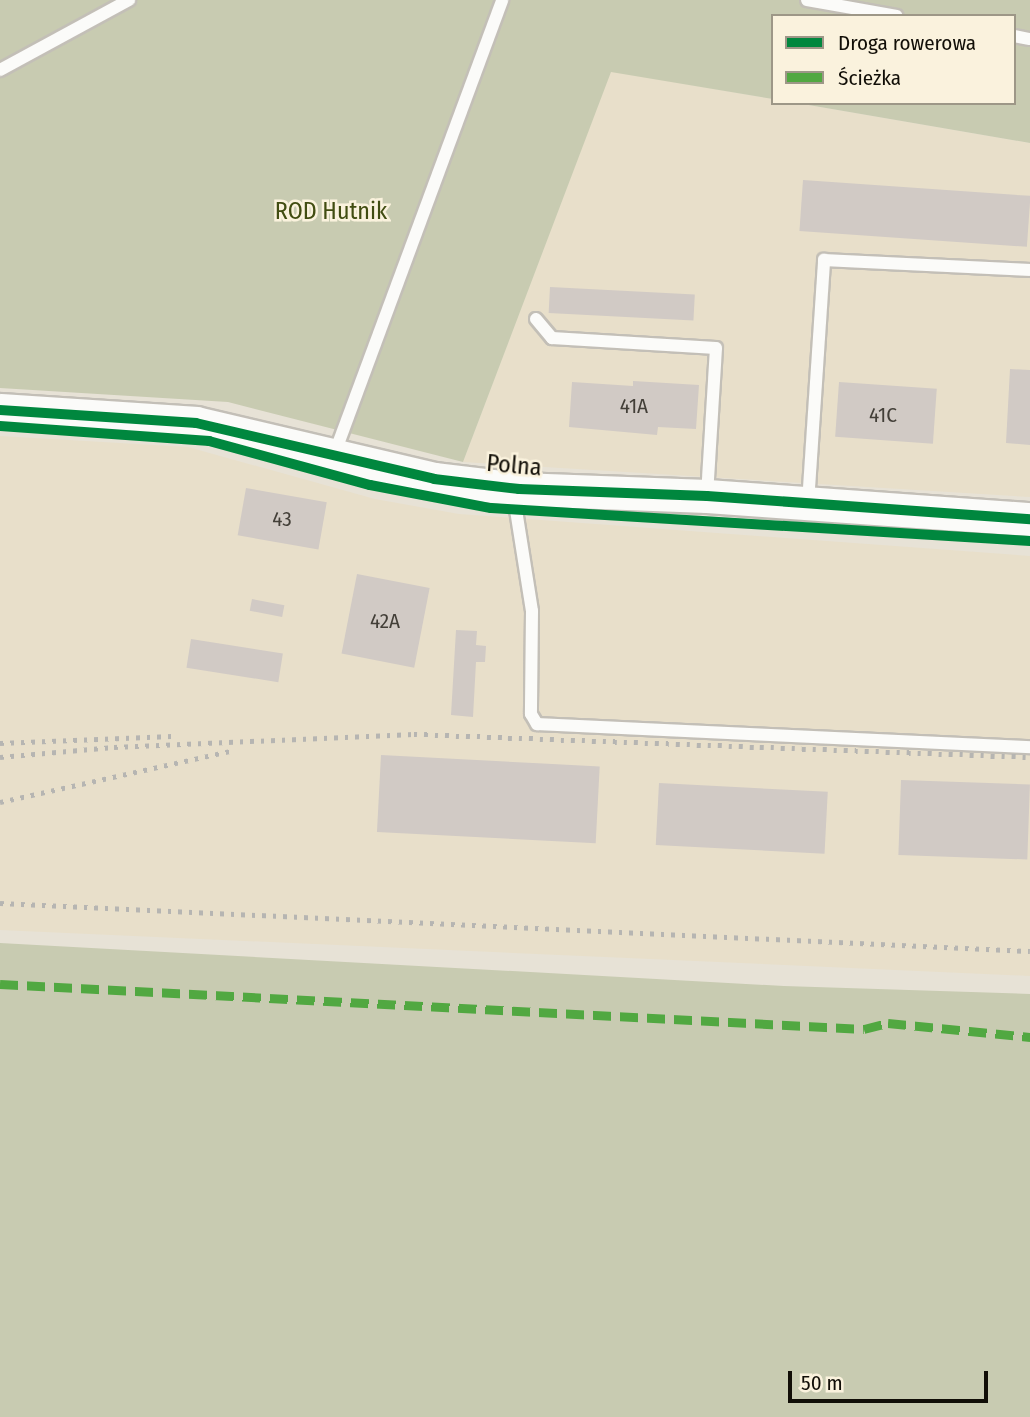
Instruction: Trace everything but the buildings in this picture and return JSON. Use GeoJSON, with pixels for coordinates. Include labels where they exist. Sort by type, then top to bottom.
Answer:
{"type":"FeatureCollection","features":[{"type":"Feature","properties":{"kind":"street","name":"Polna"},"geometry":{"type":"LineString","coordinates":[[0,410],[196,423],[434,480],[519,489],[707,496],[1030,519]]}},
{"type":"Feature","properties":{"kind":"lane"},"geometry":{"type":"LineString","coordinates":[[0,70],[129,0]]}},
{"type":"Feature","properties":{"kind":"lane"},"geometry":{"type":"LineString","coordinates":[[334,455],[502,0]]}},
{"type":"Feature","properties":{"kind":"lane"},"geometry":{"type":"LineString","coordinates":[[807,0],[886,14]]}},
{"type":"Feature","properties":{"kind":"lane"},"geometry":{"type":"LineString","coordinates":[[808,503],[824,260],[1030,270]]}},
{"type":"Feature","properties":{"kind":"lane"},"geometry":{"type":"LineString","coordinates":[[536,319],[552,338],[716,348],[707,496]]}},
{"type":"Feature","properties":{"kind":"lane"},"geometry":{"type":"LineString","coordinates":[[519,489],[516,510],[532,611],[531,714],[537,724],[1030,747]]}},
{"type":"Feature","properties":{"kind":"shaded area"},"geometry":{"type":"Polygon","coordinates":[[[611,71],[771,99],[771,105],[809,105],[1030,143],[1030,497],[463,462],[611,71]]]}},
{"type":"Feature","properties":{"kind":"shaded area"},"geometry":{"type":"Polygon","coordinates":[[[0,436],[188,447],[375,499],[459,514],[1030,556],[1030,976],[0,930],[0,436]]]}},
{"type":"Feature","properties":{"kind":"green space","name":"ROD Hutnik"},"geometry":{"type":"Polygon","coordinates":[[[0,0],[1030,0],[1030,143],[809,105],[1016,105],[1016,14],[771,14],[771,99],[611,72],[463,462],[228,402],[0,388],[0,0]]]}},
{"type":"Feature","properties":{"kind":"green space"},"geometry":{"type":"Polygon","coordinates":[[[0,943],[784,986],[1030,994],[1030,1417],[0,1417],[0,943]]]}},
{"type":"Feature","properties":{"kind":"railway"},"geometry":{"type":"LineString","coordinates":[[0,757],[114,747],[414,734],[1030,757]]}},
{"type":"Feature","properties":{"kind":"railway"},"geometry":{"type":"LineString","coordinates":[[0,743],[178,736]]}},
{"type":"Feature","properties":{"kind":"railway"},"geometry":{"type":"LineString","coordinates":[[0,802],[235,750]]}},
{"type":"Feature","properties":{"kind":"railway"},"geometry":{"type":"LineString","coordinates":[[0,903],[1030,951]]}},
{"type":"Feature","properties":{"kind":"marked path"},"geometry":{"type":"LineString","coordinates":[[0,984],[864,1029],[888,1023],[1030,1037]]}},
{"type":"Feature","properties":{"kind":"cycle path"},"geometry":{"type":"LineString","coordinates":[[0,410],[196,423],[434,479],[519,489],[707,496],[1030,519]]}},
{"type":"Feature","properties":{"kind":"cycle path"},"geometry":{"type":"LineString","coordinates":[[0,426],[209,441],[370,485],[491,508],[1030,541]]}}]}
